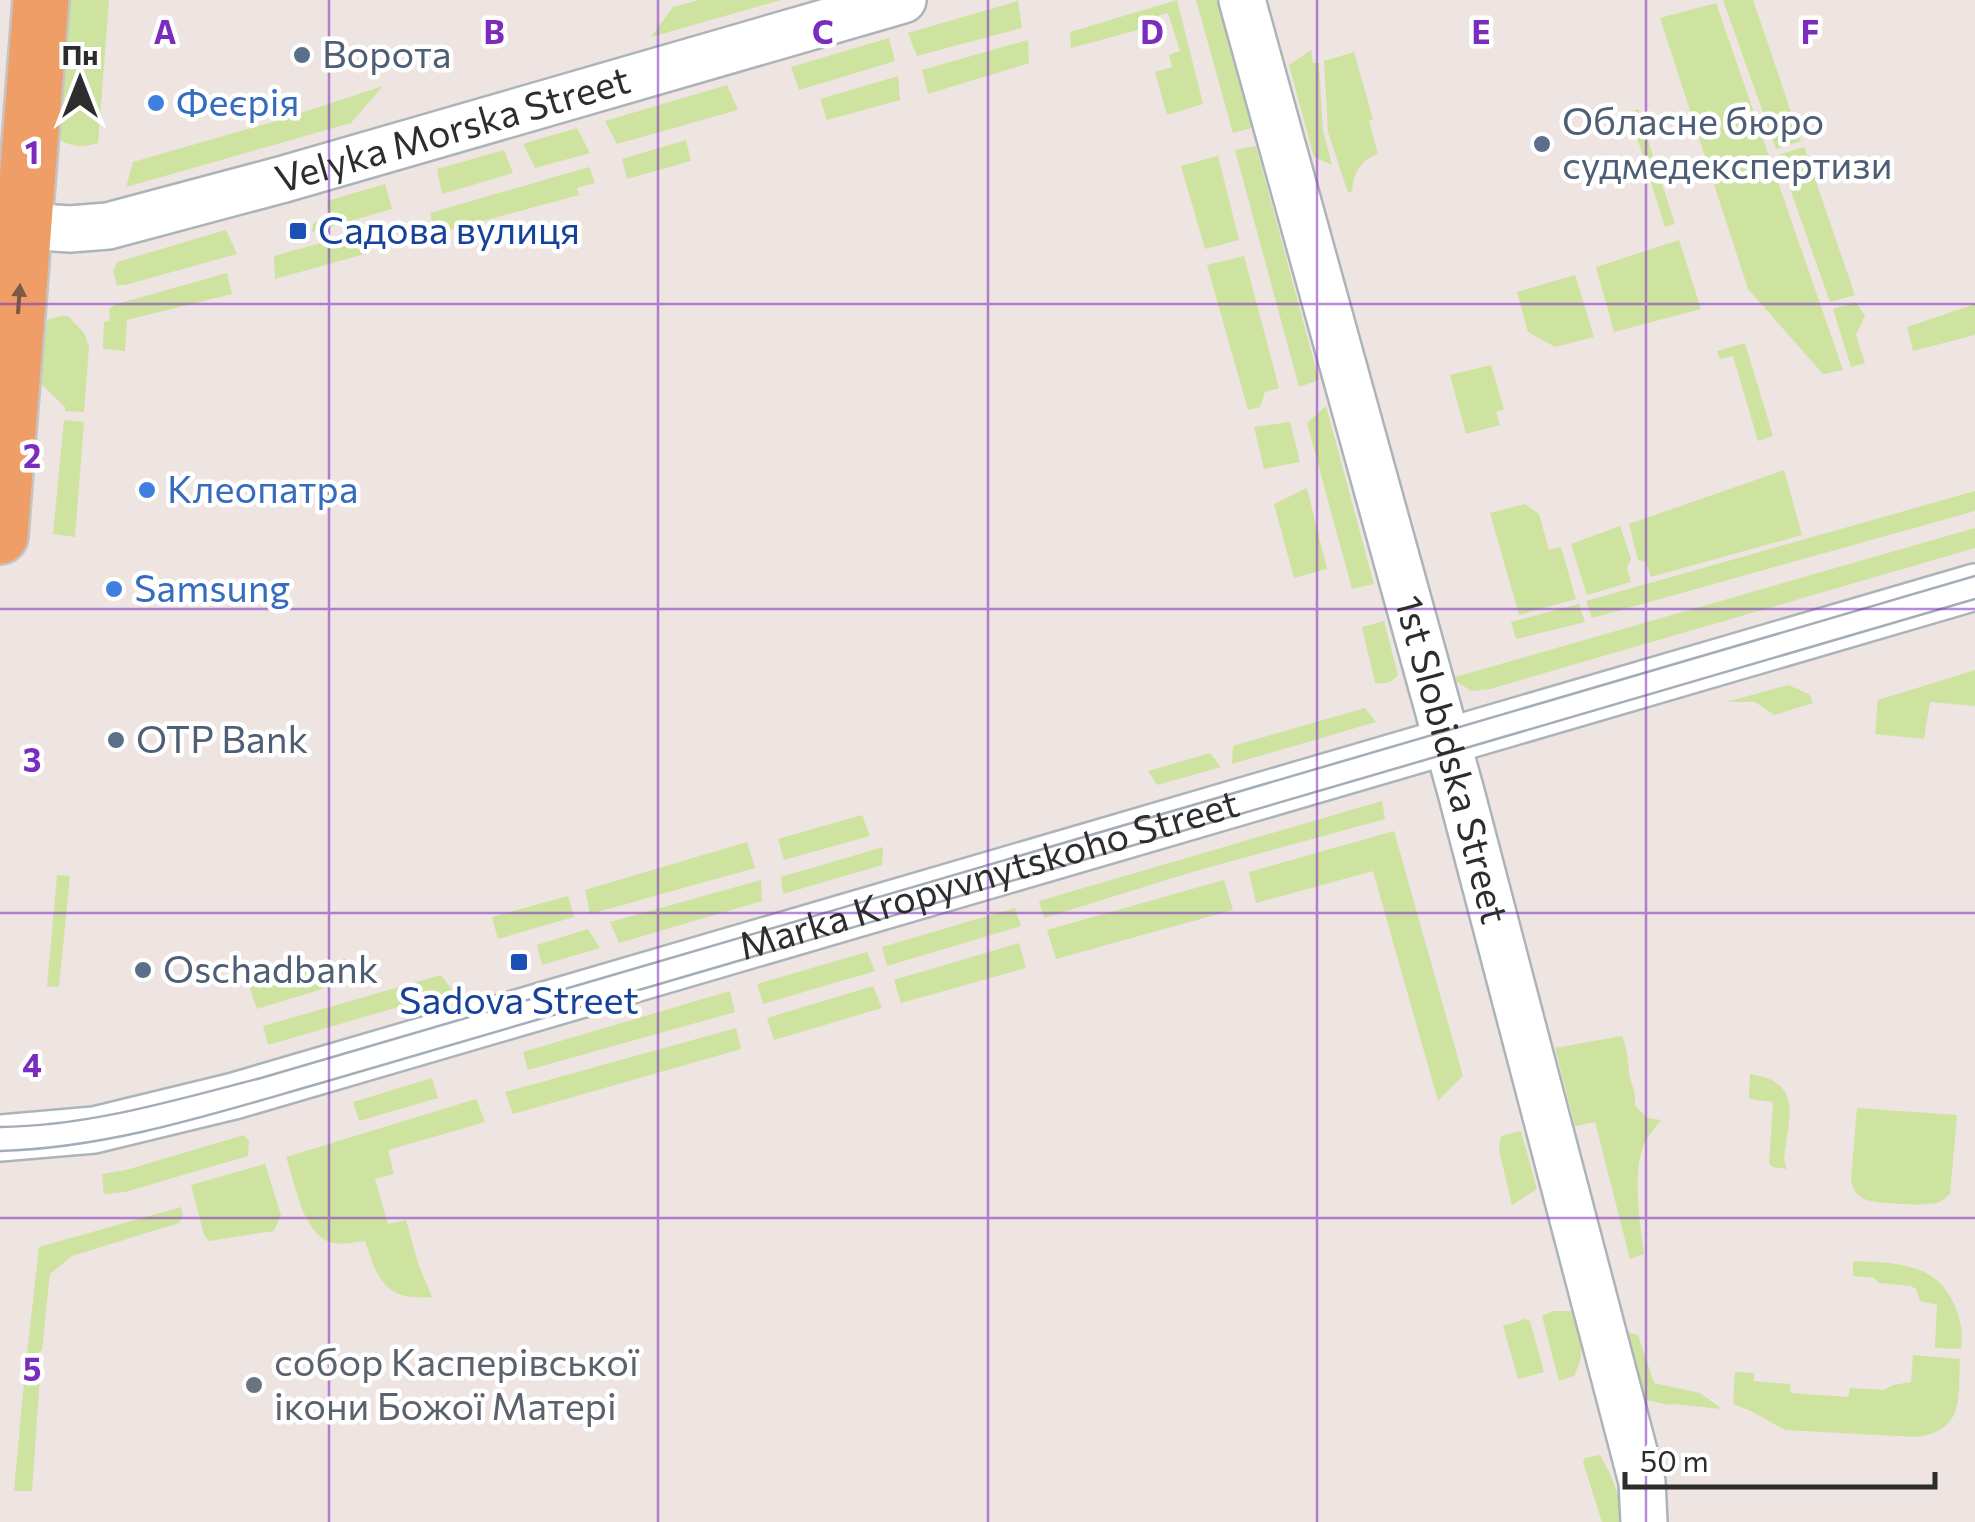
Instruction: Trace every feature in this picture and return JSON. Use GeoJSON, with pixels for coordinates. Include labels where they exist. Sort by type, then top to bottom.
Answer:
{"type":"FeatureCollection","features":[{"type":"Feature","properties":{"kind":"main road"},"geometry":{"type":"LineString","coordinates":[[0,536],[12,226],[41,0]]}},
{"type":"Feature","properties":{"kind":"street","name":"Velyka Morska Street"},"geometry":{"type":"LineString","coordinates":[[12,226],[108,226],[268,184],[903,0]]}},
{"type":"Feature","properties":{"kind":"street","name":"1st Slobidska Street"},"geometry":{"type":"LineString","coordinates":[[1242,0],[1446,742],[1642,1482],[1644,1522]]}},
{"type":"Feature","properties":{"kind":"street","name":"Marka Kropyvnytskoho Street"},"geometry":{"type":"LineString","coordinates":[[0,1138],[94,1130],[234,1096],[1975,588]]}},
{"type":"Feature","properties":{"kind":"green space"},"geometry":{"type":"Polygon","coordinates":[[[70,0],[109,0],[98,143],[82,146],[59,139],[70,0]]]}},
{"type":"Feature","properties":{"kind":"green space"},"geometry":{"type":"Polygon","coordinates":[[[699,0],[781,0],[651,37],[673,7],[699,0]]]}},
{"type":"Feature","properties":{"kind":"green space"},"geometry":{"type":"Polygon","coordinates":[[[1177,0],[1203,104],[1167,115],[1155,72],[1172,67],[1169,55],[1180,51],[1168,13],[1154,17],[1156,25],[1071,48],[1070,32],[1177,0]]]}},
{"type":"Feature","properties":{"kind":"green space"},"geometry":{"type":"Polygon","coordinates":[[[1196,0],[1217,0],[1252,128],[1233,133],[1196,0]]]}},
{"type":"Feature","properties":{"kind":"green space"},"geometry":{"type":"Polygon","coordinates":[[[1723,0],[1753,0],[1801,141],[1776,149],[1723,0]]]}},
{"type":"Feature","properties":{"kind":"green space"},"geometry":{"type":"Polygon","coordinates":[[[1018,1],[1022,28],[917,56],[908,33],[1018,1]]]}},
{"type":"Feature","properties":{"kind":"green space"},"geometry":{"type":"Polygon","coordinates":[[[1716,3],[1843,370],[1823,374],[1748,289],[1660,18],[1716,3]]]}},
{"type":"Feature","properties":{"kind":"green space"},"geometry":{"type":"Polygon","coordinates":[[[889,38],[895,61],[799,90],[791,67],[889,38]]]}},
{"type":"Feature","properties":{"kind":"green space"},"geometry":{"type":"Polygon","coordinates":[[[1028,40],[1029,63],[928,94],[922,70],[1028,40]]]}},
{"type":"Feature","properties":{"kind":"green space"},"geometry":{"type":"Polygon","coordinates":[[[1311,50],[1313,63],[1319,63],[1323,131],[1332,165],[1314,157],[1289,65],[1311,50]]]}},
{"type":"Feature","properties":{"kind":"green space"},"geometry":{"type":"Polygon","coordinates":[[[1354,52],[1373,119],[1369,121],[1378,154],[1359,168],[1348,193],[1328,132],[1324,61],[1354,52]]]}},
{"type":"Feature","properties":{"kind":"green space"},"geometry":{"type":"Polygon","coordinates":[[[898,76],[900,100],[827,120],[820,99],[898,76]]]}},
{"type":"Feature","properties":{"kind":"green space"},"geometry":{"type":"Polygon","coordinates":[[[727,85],[738,110],[617,144],[605,121],[727,85]]]}},
{"type":"Feature","properties":{"kind":"green space"},"geometry":{"type":"Polygon","coordinates":[[[383,86],[351,123],[126,187],[133,162],[383,86]]]}},
{"type":"Feature","properties":{"kind":"green space"},"geometry":{"type":"Polygon","coordinates":[[[1638,109],[1675,224],[1665,227],[1629,112],[1638,109]]]}},
{"type":"Feature","properties":{"kind":"green space"},"geometry":{"type":"Polygon","coordinates":[[[577,128],[590,153],[535,168],[523,144],[577,128]]]}},
{"type":"Feature","properties":{"kind":"green space"},"geometry":{"type":"Polygon","coordinates":[[[686,140],[691,161],[627,179],[622,159],[686,140]]]}},
{"type":"Feature","properties":{"kind":"green space"},"geometry":{"type":"Polygon","coordinates":[[[1256,146],[1319,380],[1299,387],[1235,150],[1256,146]]]}},
{"type":"Feature","properties":{"kind":"green space"},"geometry":{"type":"Polygon","coordinates":[[[1804,147],[1855,295],[1830,302],[1778,155],[1804,147]]]}},
{"type":"Feature","properties":{"kind":"green space"},"geometry":{"type":"Polygon","coordinates":[[[504,150],[513,173],[442,194],[437,169],[504,150]]]}},
{"type":"Feature","properties":{"kind":"green space"},"geometry":{"type":"Polygon","coordinates":[[[1218,156],[1239,240],[1205,249],[1181,166],[1218,156]]]}},
{"type":"Feature","properties":{"kind":"green space"},"geometry":{"type":"Polygon","coordinates":[[[589,167],[595,183],[577,188],[579,195],[435,234],[430,213],[589,167]]]}},
{"type":"Feature","properties":{"kind":"green space"},"geometry":{"type":"Polygon","coordinates":[[[385,184],[392,209],[312,232],[313,224],[330,212],[327,201],[385,184]]]}},
{"type":"Feature","properties":{"kind":"green space"},"geometry":{"type":"Polygon","coordinates":[[[226,230],[237,254],[117,285],[113,271],[117,262],[226,230]]]}},
{"type":"Feature","properties":{"kind":"green space"},"geometry":{"type":"Polygon","coordinates":[[[367,230],[372,252],[275,279],[274,256],[367,230]]]}},
{"type":"Feature","properties":{"kind":"green space"},"geometry":{"type":"Polygon","coordinates":[[[1679,240],[1701,309],[1614,332],[1596,267],[1679,240]]]}},
{"type":"Feature","properties":{"kind":"green space"},"geometry":{"type":"Polygon","coordinates":[[[1244,256],[1279,388],[1265,392],[1260,407],[1248,410],[1207,265],[1244,256]]]}},
{"type":"Feature","properties":{"kind":"green space"},"geometry":{"type":"Polygon","coordinates":[[[227,273],[232,294],[127,320],[125,351],[103,349],[104,322],[110,321],[109,309],[117,304],[227,273]]]}},
{"type":"Feature","properties":{"kind":"green space"},"geometry":{"type":"Polygon","coordinates":[[[1575,275],[1594,337],[1555,347],[1528,332],[1517,292],[1575,275]]]}},
{"type":"Feature","properties":{"kind":"green space"},"geometry":{"type":"Polygon","coordinates":[[[1856,302],[1865,316],[1856,335],[1865,363],[1851,367],[1833,309],[1856,302]]]}},
{"type":"Feature","properties":{"kind":"green space"},"geometry":{"type":"Polygon","coordinates":[[[1975,304],[1975,335],[1913,351],[1907,327],[1975,304]]]}},
{"type":"Feature","properties":{"kind":"green space"},"geometry":{"type":"Polygon","coordinates":[[[68,316],[84,333],[89,347],[84,412],[65,411],[40,383],[47,320],[68,316]]]}},
{"type":"Feature","properties":{"kind":"green space"},"geometry":{"type":"Polygon","coordinates":[[[1745,343],[1773,436],[1758,441],[1733,356],[1720,359],[1717,351],[1745,343]]]}},
{"type":"Feature","properties":{"kind":"green space"},"geometry":{"type":"Polygon","coordinates":[[[1491,365],[1504,409],[1496,412],[1500,425],[1466,434],[1450,375],[1491,365]]]}},
{"type":"Feature","properties":{"kind":"green space"},"geometry":{"type":"Polygon","coordinates":[[[1326,406],[1374,584],[1352,589],[1307,423],[1326,406]]]}},
{"type":"Feature","properties":{"kind":"green space"},"geometry":{"type":"Polygon","coordinates":[[[64,420],[84,422],[75,537],[53,534],[64,420]]]}},
{"type":"Feature","properties":{"kind":"green space"},"geometry":{"type":"Polygon","coordinates":[[[1290,422],[1300,462],[1264,469],[1254,427],[1290,422]]]}},
{"type":"Feature","properties":{"kind":"green space"},"geometry":{"type":"Polygon","coordinates":[[[1784,470],[1802,535],[1651,577],[1646,562],[1638,560],[1629,524],[1784,470]]]}},
{"type":"Feature","properties":{"kind":"green space"},"geometry":{"type":"Polygon","coordinates":[[[1307,488],[1327,569],[1294,578],[1274,504],[1307,488]]]}},
{"type":"Feature","properties":{"kind":"green space"},"geometry":{"type":"Polygon","coordinates":[[[1975,491],[1975,511],[1592,618],[1586,601],[1975,491]]]}},
{"type":"Feature","properties":{"kind":"green space"},"geometry":{"type":"Polygon","coordinates":[[[1525,504],[1539,514],[1549,550],[1561,547],[1576,599],[1519,615],[1490,513],[1525,504]]]}},
{"type":"Feature","properties":{"kind":"green space"},"geometry":{"type":"Polygon","coordinates":[[[1620,526],[1631,559],[1627,568],[1631,582],[1587,595],[1571,544],[1620,526]]]}},
{"type":"Feature","properties":{"kind":"green space"},"geometry":{"type":"Polygon","coordinates":[[[1975,528],[1975,548],[1490,689],[1471,691],[1455,677],[1975,528]]]}},
{"type":"Feature","properties":{"kind":"green space"},"geometry":{"type":"Polygon","coordinates":[[[1579,604],[1585,622],[1516,639],[1511,622],[1579,604]]]}},
{"type":"Feature","properties":{"kind":"green space"},"geometry":{"type":"Polygon","coordinates":[[[1384,621],[1398,675],[1388,682],[1375,683],[1362,627],[1384,621]]]}},
{"type":"Feature","properties":{"kind":"green space"},"geometry":{"type":"Polygon","coordinates":[[[1975,670],[1975,706],[1930,702],[1924,739],[1875,734],[1878,700],[1975,670]]]}},
{"type":"Feature","properties":{"kind":"green space"},"geometry":{"type":"Polygon","coordinates":[[[1788,685],[1809,694],[1813,703],[1774,715],[1755,702],[1726,702],[1788,685]]]}},
{"type":"Feature","properties":{"kind":"green space"},"geometry":{"type":"Polygon","coordinates":[[[1365,708],[1376,722],[1232,764],[1233,746],[1365,708]]]}},
{"type":"Feature","properties":{"kind":"green space"},"geometry":{"type":"Polygon","coordinates":[[[1210,753],[1221,767],[1157,785],[1148,771],[1210,753]]]}},
{"type":"Feature","properties":{"kind":"green space"},"geometry":{"type":"Polygon","coordinates":[[[1382,801],[1385,819],[1044,918],[1039,901],[1382,801]]]}},
{"type":"Feature","properties":{"kind":"green space"},"geometry":{"type":"Polygon","coordinates":[[[862,815],[870,836],[784,860],[778,839],[862,815]]]}},
{"type":"Feature","properties":{"kind":"green space"},"geometry":{"type":"Polygon","coordinates":[[[1394,831],[1463,1076],[1438,1101],[1373,871],[1256,903],[1249,872],[1394,831]]]}},
{"type":"Feature","properties":{"kind":"green space"},"geometry":{"type":"Polygon","coordinates":[[[747,842],[755,868],[590,914],[585,890],[747,842]]]}},
{"type":"Feature","properties":{"kind":"green space"},"geometry":{"type":"Polygon","coordinates":[[[883,847],[882,865],[783,894],[781,877],[883,847]]]}},
{"type":"Feature","properties":{"kind":"green space"},"geometry":{"type":"Polygon","coordinates":[[[57,875],[70,876],[59,987],[47,986],[57,875]]]}},
{"type":"Feature","properties":{"kind":"green space"},"geometry":{"type":"Polygon","coordinates":[[[761,880],[762,901],[619,943],[610,922],[761,880]]]}},
{"type":"Feature","properties":{"kind":"green space"},"geometry":{"type":"Polygon","coordinates":[[[1224,880],[1233,910],[1056,959],[1047,930],[1224,880]]]}},
{"type":"Feature","properties":{"kind":"green space"},"geometry":{"type":"Polygon","coordinates":[[[568,896],[574,917],[498,939],[492,917],[568,896]]]}},
{"type":"Feature","properties":{"kind":"green space"},"geometry":{"type":"Polygon","coordinates":[[[1015,908],[1021,926],[887,966],[882,947],[1015,908]]]}},
{"type":"Feature","properties":{"kind":"green space"},"geometry":{"type":"Polygon","coordinates":[[[588,929],[600,948],[542,965],[537,945],[588,929]]]}},
{"type":"Feature","properties":{"kind":"green space"},"geometry":{"type":"Polygon","coordinates":[[[1019,943],[1026,968],[901,1003],[894,980],[1019,943]]]}},
{"type":"Feature","properties":{"kind":"green space"},"geometry":{"type":"Polygon","coordinates":[[[867,952],[875,971],[763,1004],[757,984],[867,952]]]}},
{"type":"Feature","properties":{"kind":"green space"},"geometry":{"type":"Polygon","coordinates":[[[345,958],[351,980],[257,1009],[249,986],[345,958]]]}},
{"type":"Feature","properties":{"kind":"green space"},"geometry":{"type":"Polygon","coordinates":[[[441,975],[453,991],[268,1045],[263,1026],[441,975]]]}},
{"type":"Feature","properties":{"kind":"green space"},"geometry":{"type":"Polygon","coordinates":[[[873,986],[882,1008],[774,1040],[767,1018],[873,986]]]}},
{"type":"Feature","properties":{"kind":"green space"},"geometry":{"type":"Polygon","coordinates":[[[730,991],[735,1012],[528,1070],[523,1052],[730,991]]]}},
{"type":"Feature","properties":{"kind":"green space"},"geometry":{"type":"Polygon","coordinates":[[[736,1028],[741,1049],[513,1114],[505,1092],[736,1028]]]}},
{"type":"Feature","properties":{"kind":"green space"},"geometry":{"type":"Polygon","coordinates":[[[1622,1036],[1635,1105],[1647,1118],[1661,1120],[1641,1151],[1638,1196],[1644,1254],[1630,1259],[1595,1122],[1575,1126],[1555,1048],[1622,1036]]]}},
{"type":"Feature","properties":{"kind":"green space"},"geometry":{"type":"Polygon","coordinates":[[[1750,1074],[1767,1078],[1786,1094],[1790,1116],[1784,1160],[1787,1169],[1769,1163],[1773,1102],[1749,1099],[1750,1074]]]}},
{"type":"Feature","properties":{"kind":"green space"},"geometry":{"type":"Polygon","coordinates":[[[432,1078],[438,1098],[359,1121],[353,1102],[432,1078]]]}},
{"type":"Feature","properties":{"kind":"green space"},"geometry":{"type":"Polygon","coordinates":[[[476,1099],[485,1122],[388,1150],[394,1174],[375,1179],[388,1224],[406,1220],[432,1297],[404,1295],[380,1277],[365,1241],[334,1243],[315,1231],[302,1208],[286,1157],[476,1099]]]}},
{"type":"Feature","properties":{"kind":"green space"},"geometry":{"type":"Polygon","coordinates":[[[1857,1108],[1957,1115],[1950,1194],[1937,1203],[1922,1204],[1879,1202],[1859,1196],[1851,1180],[1857,1108]]]}},
{"type":"Feature","properties":{"kind":"green space"},"geometry":{"type":"Polygon","coordinates":[[[1521,1131],[1537,1189],[1512,1205],[1499,1150],[1501,1136],[1521,1131]]]}},
{"type":"Feature","properties":{"kind":"green space"},"geometry":{"type":"Polygon","coordinates":[[[244,1135],[249,1141],[248,1156],[125,1192],[104,1194],[102,1174],[244,1135]]]}},
{"type":"Feature","properties":{"kind":"green space"},"geometry":{"type":"Polygon","coordinates":[[[265,1164],[281,1215],[274,1231],[209,1241],[191,1185],[265,1164]]]}},
{"type":"Feature","properties":{"kind":"green space"},"geometry":{"type":"Polygon","coordinates":[[[181,1207],[183,1216],[179,1223],[72,1256],[50,1274],[42,1350],[27,1354],[39,1247],[181,1207]]]}},
{"type":"Feature","properties":{"kind":"green space"},"geometry":{"type":"Polygon","coordinates":[[[1853,1261],[1910,1267],[1935,1279],[1958,1314],[1961,1349],[1935,1348],[1937,1305],[1920,1301],[1911,1286],[1853,1276],[1853,1261]]]}},
{"type":"Feature","properties":{"kind":"green space"},"geometry":{"type":"Polygon","coordinates":[[[1553,1311],[1572,1311],[1581,1344],[1574,1376],[1559,1381],[1542,1316],[1553,1311]]]}},
{"type":"Feature","properties":{"kind":"green space"},"geometry":{"type":"Polygon","coordinates":[[[1530,1321],[1544,1372],[1518,1379],[1503,1326],[1530,1321]]]}},
{"type":"Feature","properties":{"kind":"green space"},"geometry":{"type":"Polygon","coordinates":[[[1627,1332],[1638,1335],[1654,1383],[1700,1393],[1722,1409],[1644,1400],[1627,1332]]]}},
{"type":"Feature","properties":{"kind":"green space"},"geometry":{"type":"Polygon","coordinates":[[[1913,1355],[1960,1359],[1956,1410],[1943,1428],[1932,1434],[1916,1437],[1785,1430],[1733,1404],[1735,1372],[1754,1373],[1754,1381],[1790,1384],[1791,1393],[1848,1397],[1850,1388],[1884,1390],[1911,1382],[1913,1355]]]}},
{"type":"Feature","properties":{"kind":"green space"},"geometry":{"type":"Polygon","coordinates":[[[25,1371],[40,1377],[32,1491],[14,1491],[25,1371]]]}},
{"type":"Feature","properties":{"kind":"green space"},"geometry":{"type":"Polygon","coordinates":[[[1600,1455],[1615,1487],[1624,1522],[1602,1522],[1583,1462],[1600,1455]]]}},
{"type":"Feature","properties":{"kind":"tram line"},"geometry":{"type":"LineString","coordinates":[[0,1127],[99,1117],[261,1078],[1975,576]]}},
{"type":"Feature","properties":{"kind":"tram line"},"geometry":{"type":"LineString","coordinates":[[0,1151],[122,1136],[242,1106],[1975,599]]}},
{"type":"Feature","properties":{"kind":"place","name":"Ворота"},"geometry":{"type":"Point","coordinates":[302,55]}},
{"type":"Feature","properties":{"kind":"place","name":"Феєрія"},"geometry":{"type":"Point","coordinates":[156,103]}},
{"type":"Feature","properties":{"kind":"place","name":"Обласне бюро судмедекспертизи"},"geometry":{"type":"Point","coordinates":[1542,144]}},
{"type":"Feature","properties":{"kind":"place","name":"Садова вулиця"},"geometry":{"type":"Point","coordinates":[298,231]}},
{"type":"Feature","properties":{"kind":"place","name":"Клеопатра"},"geometry":{"type":"Point","coordinates":[147,490]}},
{"type":"Feature","properties":{"kind":"place","name":"Samsung"},"geometry":{"type":"Point","coordinates":[114,589]}},
{"type":"Feature","properties":{"kind":"place","name":"OTP Bank"},"geometry":{"type":"Point","coordinates":[116,740]}},
{"type":"Feature","properties":{"kind":"place","name":"Sadova Street"},"geometry":{"type":"Point","coordinates":[519,962]}},
{"type":"Feature","properties":{"kind":"place","name":"Oschadbank"},"geometry":{"type":"Point","coordinates":[143,970]}},
{"type":"Feature","properties":{"kind":"place","name":"собор Касперівської ікони Божої Матері"},"geometry":{"type":"Point","coordinates":[254,1385]}}]}
